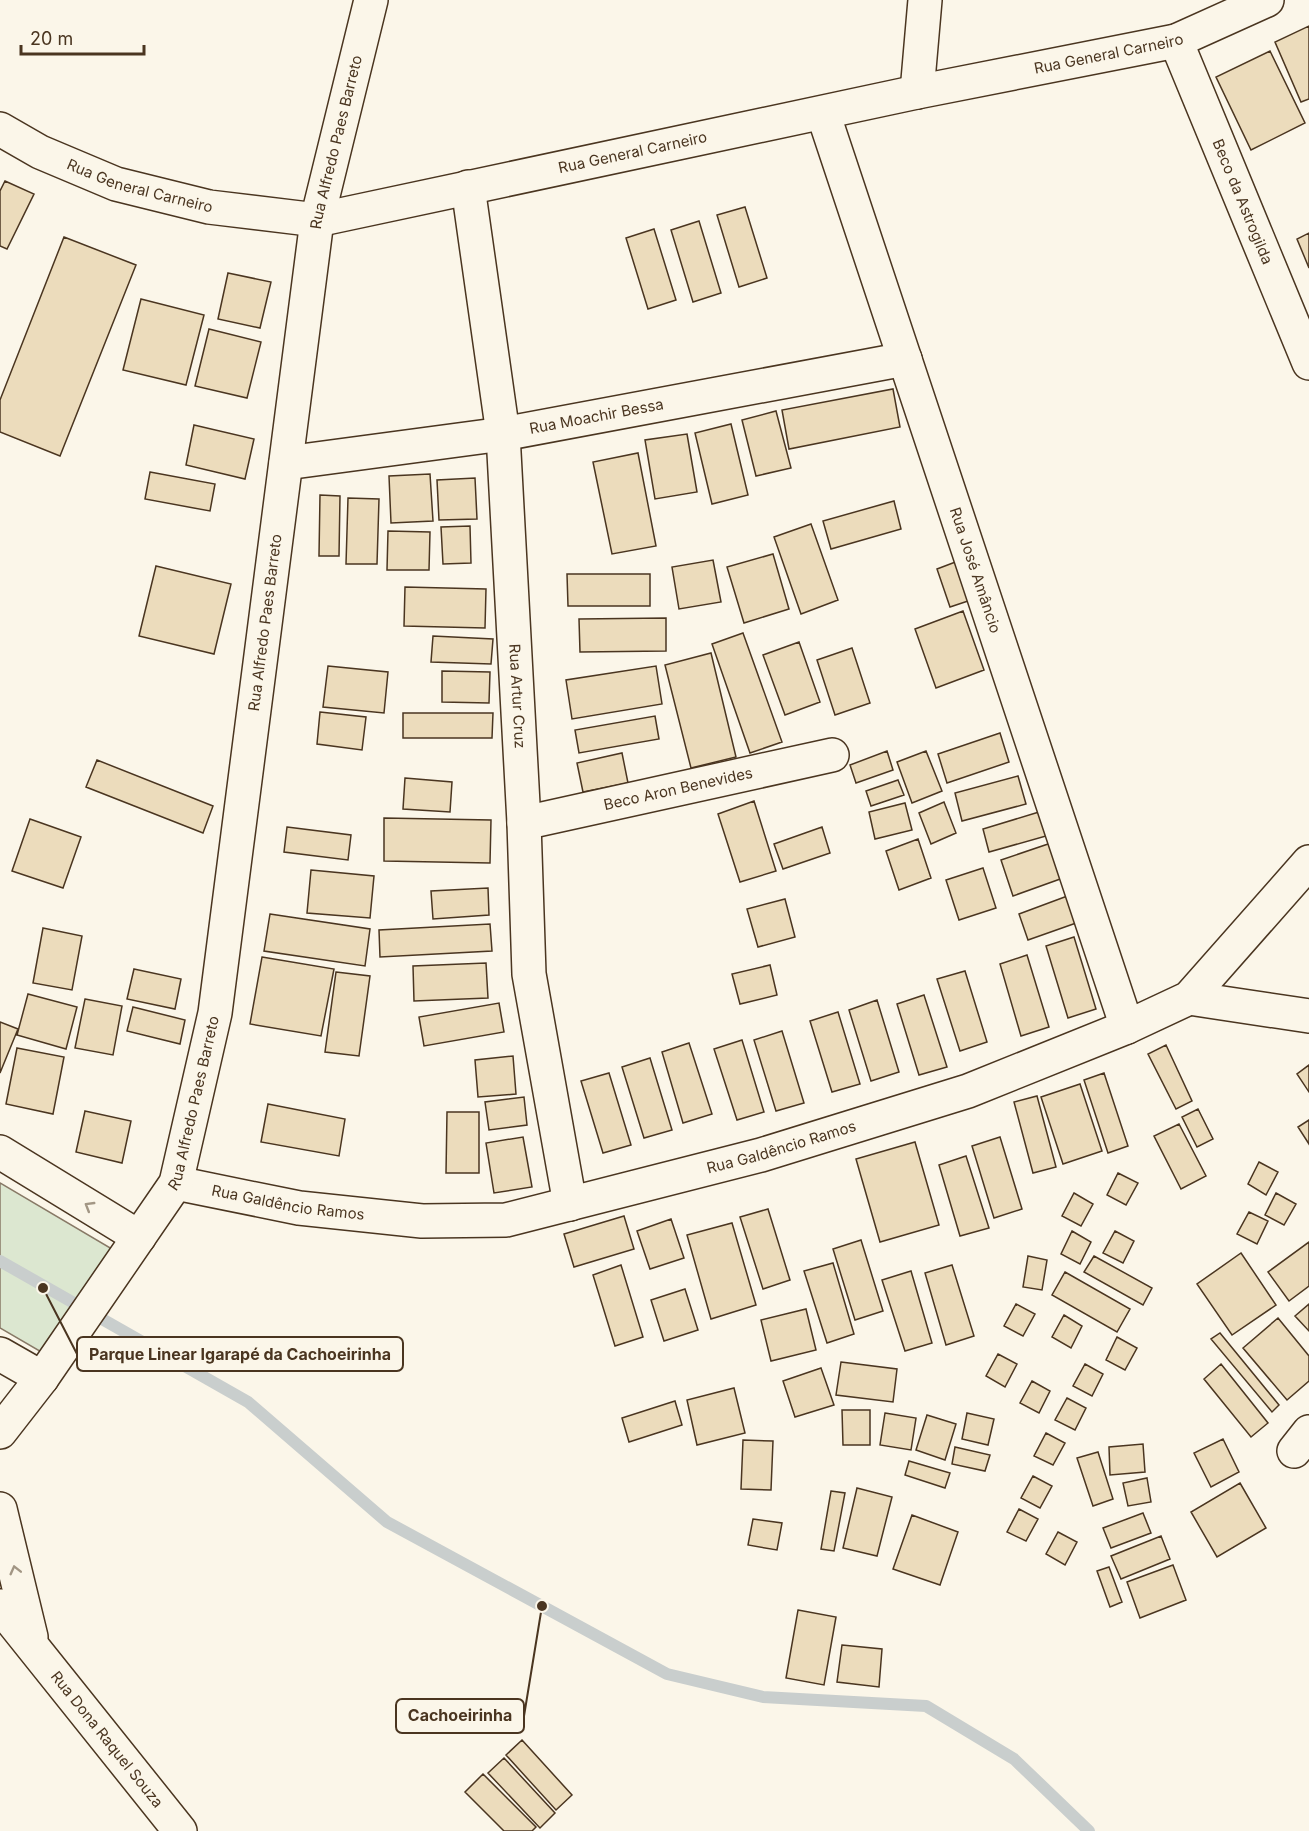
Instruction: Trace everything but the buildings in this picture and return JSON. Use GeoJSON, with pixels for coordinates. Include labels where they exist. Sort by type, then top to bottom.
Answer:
{"type":"FeatureCollection","features":[{"type":"Feature","properties":{"kind":"street","name":"Rua Alfredo Paes Barreto"},"geometry":{"type":"LineString","coordinates":[[0,1432],[42,1378],[176,1183],[215,1013],[317,220],[371,0]]}},
{"type":"Feature","properties":{"kind":"street"},"geometry":{"type":"LineString","coordinates":[[917,92],[925,0]]}},
{"type":"Feature","properties":{"kind":"street","name":"Rua General Carneiro"},"geometry":{"type":"LineString","coordinates":[[0,129],[40,152],[116,184],[209,207],[317,220],[917,92],[1176,41],[1267,0]]}},
{"type":"Feature","properties":{"kind":"street","name":"Beco da Astrogilda"},"geometry":{"type":"LineString","coordinates":[[1176,41],[1309,363]]}},
{"type":"Feature","properties":{"kind":"street","name":"Rua José Amâncio"},"geometry":{"type":"LineString","coordinates":[[823,113],[1127,1027]]}},
{"type":"Feature","properties":{"kind":"street","name":"Rua Artur Cruz"},"geometry":{"type":"LineString","coordinates":[[468,187],[503,434],[524,823],[529,974],[570,1204]]}},
{"type":"Feature","properties":{"kind":"street","name":"Rua Moachir Bessa"},"geometry":{"type":"LineString","coordinates":[[286,463],[503,434],[905,359]]}},
{"type":"Feature","properties":{"kind":"street","name":"Beco Aron Benevides"},"geometry":{"type":"LineString","coordinates":[[524,823],[832,756]]}},
{"type":"Feature","properties":{"kind":"street","name":"Rua Galdêncio Ramos"},"geometry":{"type":"LineString","coordinates":[[176,1183],[299,1208],[422,1221],[506,1220],[760,1155],[968,1091],[1127,1027],[1189,998],[1309,862]]}},
{"type":"Feature","properties":{"kind":"street"},"geometry":{"type":"LineString","coordinates":[[1189,998],[1309,1016]]}},
{"type":"Feature","properties":{"kind":"street"},"geometry":{"type":"LineString","coordinates":[[0,1152],[132,1246]]}},
{"type":"Feature","properties":{"kind":"street"},"geometry":{"type":"LineString","coordinates":[[0,1354],[42,1378]]}},
{"type":"Feature","properties":{"kind":"street","name":"Rua Dona Raquel Souza"},"geometry":{"type":"LineString","coordinates":[[0,1509],[33,1648]]}},
{"type":"Feature","properties":{"kind":"street","name":"Rua Dona Raquel Souza"},"geometry":{"type":"LineString","coordinates":[[0,1606],[180,1831]]}},
{"type":"Feature","properties":{"kind":"green space"},"geometry":{"type":"Polygon","coordinates":[[[0,1183],[112,1249],[43,1353],[0,1328],[0,1183]]]}},
{"type":"Feature","properties":{"kind":"waterway"},"geometry":{"type":"LineString","coordinates":[[0,1261],[248,1402],[387,1522],[667,1674],[763,1697],[926,1706],[1014,1759],[1089,1831]]}},
{"type":"Feature","properties":{"kind":"place","name":"Parque Linear Igarapé da Cachoeirinha"},"geometry":{"type":"Point","coordinates":[43,1288]}},
{"type":"Feature","properties":{"kind":"place","name":"Cachoeirinha"},"geometry":{"type":"Point","coordinates":[542,1606]}}]}
